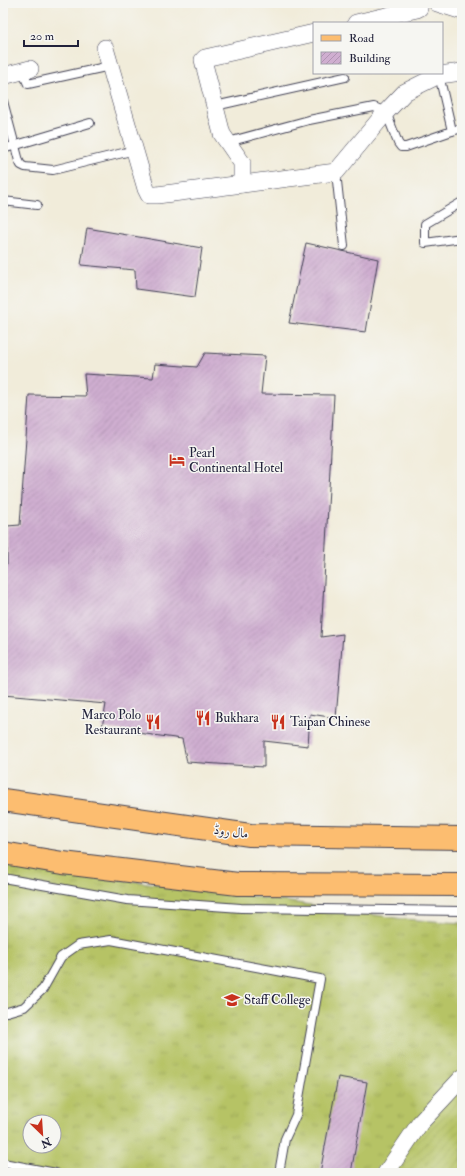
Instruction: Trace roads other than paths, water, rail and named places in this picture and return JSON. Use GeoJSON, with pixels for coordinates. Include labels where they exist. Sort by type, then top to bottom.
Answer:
{"type":"FeatureCollection","features":[{"type":"Feature","properties":{"kind":"main road","name":"مال روڈ"},"geometry":{"type":"LineString","coordinates":[[3,800],[250,835],[462,838]]}},
{"type":"Feature","properties":{"kind":"main road"},"geometry":{"type":"LineString","coordinates":[[3,853],[63,863],[238,884],[462,885]]}},
{"type":"Feature","properties":{"kind":"street"},"geometry":{"type":"LineString","coordinates":[[360,22],[416,9],[419,8],[420,3]]}},
{"type":"Feature","properties":{"kind":"street"},"geometry":{"type":"LineString","coordinates":[[437,3],[462,11]]}},
{"type":"Feature","properties":{"kind":"street"},"geometry":{"type":"LineString","coordinates":[[242,184],[242,163],[222,134],[203,60],[205,58],[313,33]]}},
{"type":"Feature","properties":{"kind":"street"},"geometry":{"type":"LineString","coordinates":[[105,48],[146,189],[150,195],[336,172],[386,112],[405,92],[439,75],[462,72]]}},
{"type":"Feature","properties":{"kind":"street"},"geometry":{"type":"LineString","coordinates":[[3,76],[26,70]]}},
{"type":"Feature","properties":{"kind":"street"},"geometry":{"type":"LineString","coordinates":[[386,1173],[420,1123],[462,1078]]}},
{"type":"Feature","properties":{"kind":"lane"},"geometry":{"type":"LineString","coordinates":[[26,70],[26,82],[30,83],[110,66]]}},
{"type":"Feature","properties":{"kind":"lane"},"geometry":{"type":"LineString","coordinates":[[439,75],[452,131]]}},
{"type":"Feature","properties":{"kind":"lane"},"geometry":{"type":"LineString","coordinates":[[215,106],[345,77]]}},
{"type":"Feature","properties":{"kind":"lane"},"geometry":{"type":"LineString","coordinates":[[3,101],[21,165],[26,167],[53,170],[135,150]]}},
{"type":"Feature","properties":{"kind":"lane"},"geometry":{"type":"LineString","coordinates":[[228,142],[309,120],[374,107],[386,112],[401,147],[406,147],[462,128]]}},
{"type":"Feature","properties":{"kind":"lane"},"geometry":{"type":"LineString","coordinates":[[3,149],[15,144],[90,123]]}},
{"type":"Feature","properties":{"kind":"lane"},"geometry":{"type":"LineString","coordinates":[[336,172],[344,246]]}},
{"type":"Feature","properties":{"kind":"lane"},"geometry":{"type":"LineString","coordinates":[[3,201],[37,205]]}},
{"type":"Feature","properties":{"kind":"lane"},"geometry":{"type":"LineString","coordinates":[[462,202],[426,224],[425,244],[462,238]]}},
{"type":"Feature","properties":{"kind":"lane"},"geometry":{"type":"LineString","coordinates":[[3,878],[127,900],[234,908],[462,911]]}},
{"type":"Feature","properties":{"kind":"lane"},"geometry":{"type":"LineString","coordinates":[[3,1012],[24,1007],[43,989],[61,957],[78,945],[111,940],[320,979],[296,1115],[285,1139],[279,1173]]}},
{"type":"Feature","properties":{"kind":"lane"},"geometry":{"type":"LineString","coordinates":[[3,1163],[56,1173]]}},
{"type":"Feature","properties":{"kind":"place","name":"Pearl Continental Hotel"},"geometry":{"type":"Point","coordinates":[177,460]}},
{"type":"Feature","properties":{"kind":"place","name":"Bukhara"},"geometry":{"type":"Point","coordinates":[203,718]}},
{"type":"Feature","properties":{"kind":"place","name":"Marco Polo Restaurant"},"geometry":{"type":"Point","coordinates":[153,722]}},
{"type":"Feature","properties":{"kind":"place","name":"Taipan Chinese"},"geometry":{"type":"Point","coordinates":[278,722]}},
{"type":"Feature","properties":{"kind":"place","name":"Staff College"},"geometry":{"type":"Point","coordinates":[232,1000]}}]}
